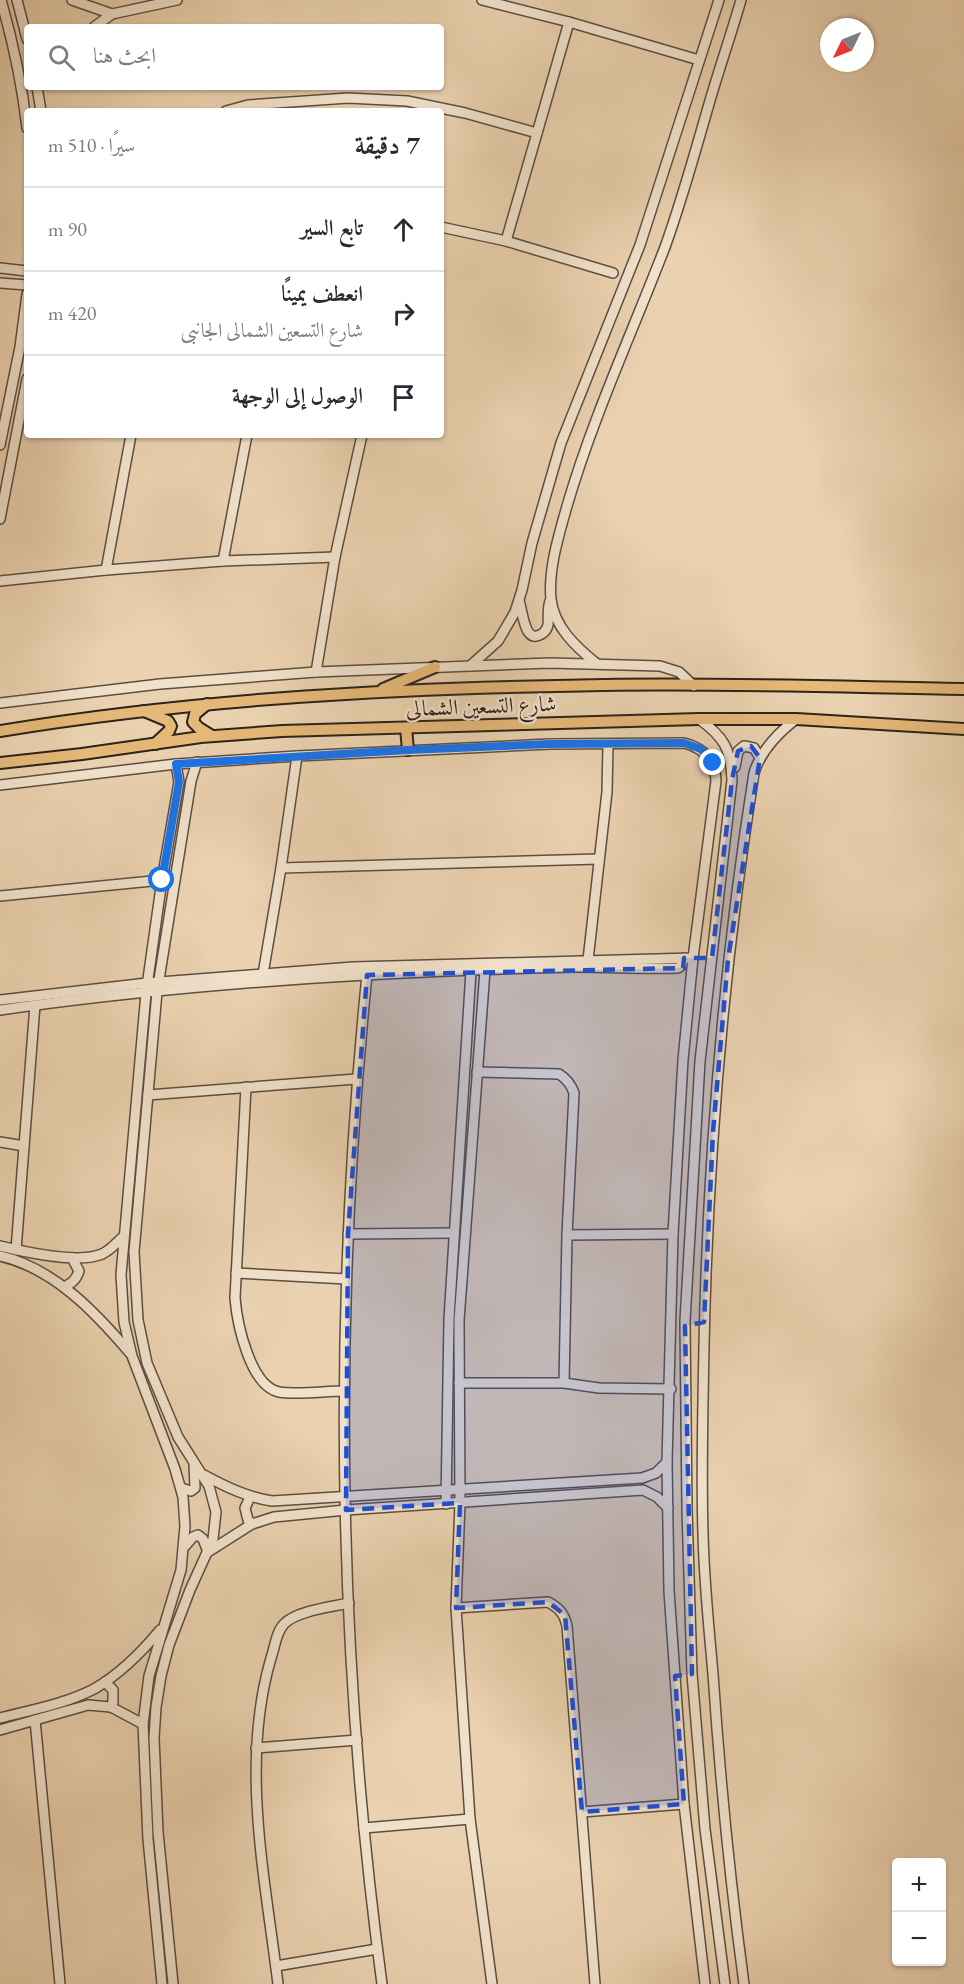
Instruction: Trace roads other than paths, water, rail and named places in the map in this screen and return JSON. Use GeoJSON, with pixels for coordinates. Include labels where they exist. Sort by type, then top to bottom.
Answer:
{"type":"FeatureCollection","features":[{"type":"Feature","properties":{"kind":"main road"},"geometry":{"type":"LineString","coordinates":[[377,692],[435,667]]}},
{"type":"Feature","properties":{"kind":"main road","name":"شارع التسعين الشمالى"},"geometry":{"type":"LineString","coordinates":[[0,731],[208,703],[377,692],[606,685],[964,689]]}},
{"type":"Feature","properties":{"kind":"main road"},"geometry":{"type":"LineString","coordinates":[[208,703],[195,714],[193,722],[212,736]]}},
{"type":"Feature","properties":{"kind":"main road"},"geometry":{"type":"LineString","coordinates":[[144,710],[168,721],[171,726],[170,731],[155,744]]}},
{"type":"Feature","properties":{"kind":"main road","name":"شارع التسعين الشمالى"},"geometry":{"type":"LineString","coordinates":[[0,763],[212,736],[282,731],[699,719],[796,719],[964,729]]}},
{"type":"Feature","properties":{"kind":"main road"},"geometry":{"type":"LineString","coordinates":[[406,728],[408,750]]}},
{"type":"Feature","properties":{"kind":"street"},"geometry":{"type":"LineString","coordinates":[[1,0],[13,43],[24,110]]}},
{"type":"Feature","properties":{"kind":"street"},"geometry":{"type":"LineString","coordinates":[[17,0],[24,27]]}},
{"type":"Feature","properties":{"kind":"street"},"geometry":{"type":"LineString","coordinates":[[72,0],[112,14]]}},
{"type":"Feature","properties":{"kind":"street"},"geometry":{"type":"LineString","coordinates":[[98,24],[112,14],[177,0]]}},
{"type":"Feature","properties":{"kind":"street"},"geometry":{"type":"LineString","coordinates":[[482,0],[569,22],[699,60]]}},
{"type":"Feature","properties":{"kind":"street"},"geometry":{"type":"LineString","coordinates":[[470,666],[498,641],[511,622],[519,601],[532,543],[561,443],[640,245],[719,0]]}},
{"type":"Feature","properties":{"kind":"street"},"geometry":{"type":"LineString","coordinates":[[519,601],[526,631],[538,636],[544,633],[548,627],[547,613],[551,599],[553,569],[573,484],[665,246],[687,182],[741,0]]}},
{"type":"Feature","properties":{"kind":"street"},"geometry":{"type":"LineString","coordinates":[[506,241],[569,22]]}},
{"type":"Feature","properties":{"kind":"street"},"geometry":{"type":"LineString","coordinates":[[38,90],[41,108]]}},
{"type":"Feature","properties":{"kind":"street"},"geometry":{"type":"LineString","coordinates":[[237,108],[248,105],[348,98],[407,101],[441,108]]}},
{"type":"Feature","properties":{"kind":"street"},"geometry":{"type":"LineString","coordinates":[[444,109],[537,133]]}},
{"type":"Feature","properties":{"kind":"street"},"geometry":{"type":"LineString","coordinates":[[444,228],[506,241],[613,273]]}},
{"type":"Feature","properties":{"kind":"street"},"geometry":{"type":"LineString","coordinates":[[0,268],[24,271]]}},
{"type":"Feature","properties":{"kind":"street"},"geometry":{"type":"LineString","coordinates":[[0,283],[24,285]]}},
{"type":"Feature","properties":{"kind":"street"},"geometry":{"type":"LineString","coordinates":[[0,445],[24,317]]}},
{"type":"Feature","properties":{"kind":"street"},"geometry":{"type":"LineString","coordinates":[[0,519],[24,395]]}},
{"type":"Feature","properties":{"kind":"street"},"geometry":{"type":"LineString","coordinates":[[106,570],[130,438]]}},
{"type":"Feature","properties":{"kind":"street"},"geometry":{"type":"LineString","coordinates":[[223,561],[246,438]]}},
{"type":"Feature","properties":{"kind":"street"},"geometry":{"type":"LineString","coordinates":[[316,672],[335,557],[361,438]]}},
{"type":"Feature","properties":{"kind":"street"},"geometry":{"type":"LineString","coordinates":[[0,581],[223,561],[335,557]]}},
{"type":"Feature","properties":{"kind":"street"},"geometry":{"type":"LineString","coordinates":[[551,599],[553,610],[564,633],[597,664]]}},
{"type":"Feature","properties":{"kind":"street"},"geometry":{"type":"LineString","coordinates":[[0,704],[160,684],[316,672],[550,663],[660,666],[679,672],[694,686]]}},
{"type":"Feature","properties":{"kind":"street"},"geometry":{"type":"LineString","coordinates":[[699,719],[718,734],[729,751],[732,761],[732,780]]}},
{"type":"Feature","properties":{"kind":"street"},"geometry":{"type":"LineString","coordinates":[[744,1984],[721,1783],[703,1539],[706,1242],[728,959],[753,783],[760,758],[781,731],[796,719]]}},
{"type":"Feature","properties":{"kind":"street"},"geometry":{"type":"LineString","coordinates":[[0,785],[197,762],[550,744],[684,743],[693,745],[708,755],[713,763],[716,781],[688,958],[673,1234],[667,1462],[669,1591],[684,1804],[705,1984]]}},
{"type":"Feature","properties":{"kind":"street"},"geometry":{"type":"LineString","coordinates":[[588,960],[607,792],[608,745]]}},
{"type":"Feature","properties":{"kind":"street"},"geometry":{"type":"LineString","coordinates":[[725,1984],[705,1829],[692,1674],[685,1321],[699,1062],[732,780],[737,755],[741,748],[751,746],[760,758]]}},
{"type":"Feature","properties":{"kind":"street"},"geometry":{"type":"LineString","coordinates":[[262,974],[281,868],[297,756]]}},
{"type":"Feature","properties":{"kind":"street"},"geometry":{"type":"LineString","coordinates":[[173,1984],[158,1832],[154,1738],[156,1707],[160,1676],[169,1646],[195,1577],[213,1539],[216,1512],[211,1492],[178,1437],[147,1363],[138,1320],[134,1252],[158,987],[191,781],[197,762]]}},
{"type":"Feature","properties":{"kind":"street"},"geometry":{"type":"LineString","coordinates":[[162,1984],[148,1839],[143,1724],[149,1676],[181,1570],[184,1548],[184,1512],[175,1468],[132,1356],[122,1300],[121,1275],[147,983],[179,782],[176,764]]}},
{"type":"Feature","properties":{"kind":"street"},"geometry":{"type":"LineString","coordinates":[[281,868],[599,859]]}},
{"type":"Feature","properties":{"kind":"street"},"geometry":{"type":"LineString","coordinates":[[0,896],[162,880]]}},
{"type":"Feature","properties":{"kind":"street"},"geometry":{"type":"LineString","coordinates":[[0,1000],[147,983],[158,987],[367,975],[419,969],[588,960],[688,958]]}},
{"type":"Feature","properties":{"kind":"street"},"geometry":{"type":"LineString","coordinates":[[0,1010],[146,993],[158,987],[262,974],[353,967],[471,971],[578,967],[678,968],[688,958]]}},
{"type":"Feature","properties":{"kind":"street"},"geometry":{"type":"LineString","coordinates":[[485,970],[459,1320],[460,1503],[456,1608],[470,1819],[492,1984]]}},
{"type":"Feature","properties":{"kind":"street"},"geometry":{"type":"LineString","coordinates":[[446,1504],[448,1319],[471,971]]}},
{"type":"Feature","properties":{"kind":"street"},"geometry":{"type":"LineString","coordinates":[[367,975],[356,1079],[346,1280],[345,1496],[357,1740],[364,1828],[382,1984]]}},
{"type":"Feature","properties":{"kind":"street"},"geometry":{"type":"LineString","coordinates":[[16,1250],[35,1005]]}},
{"type":"Feature","properties":{"kind":"street"},"geometry":{"type":"LineString","coordinates":[[683,1060],[699,1062]]}},
{"type":"Feature","properties":{"kind":"street"},"geometry":{"type":"LineString","coordinates":[[477,1072],[559,1074],[571,1085],[574,1093],[567,1235],[564,1383]]}},
{"type":"Feature","properties":{"kind":"street"},"geometry":{"type":"LineString","coordinates":[[148,1095],[356,1079]]}},
{"type":"Feature","properties":{"kind":"street"},"geometry":{"type":"LineString","coordinates":[[246,1087],[235,1298],[240,1332],[253,1365],[268,1387],[287,1392],[344,1391]]}},
{"type":"Feature","properties":{"kind":"street"},"geometry":{"type":"LineString","coordinates":[[0,1142],[24,1146]]}},
{"type":"Feature","properties":{"kind":"street"},"geometry":{"type":"LineString","coordinates":[[348,1233],[454,1233]]}},
{"type":"Feature","properties":{"kind":"street"},"geometry":{"type":"LineString","coordinates":[[567,1235],[673,1234]]}},
{"type":"Feature","properties":{"kind":"street"},"geometry":{"type":"LineString","coordinates":[[0,1246],[86,1259],[110,1250],[123,1237]]}},
{"type":"Feature","properties":{"kind":"street"},"geometry":{"type":"LineString","coordinates":[[0,1256],[31,1267],[64,1287],[100,1320],[132,1356]]}},
{"type":"Feature","properties":{"kind":"street"},"geometry":{"type":"LineString","coordinates":[[64,1287],[77,1278],[79,1270],[72,1258]]}},
{"type":"Feature","properties":{"kind":"street"},"geometry":{"type":"LineString","coordinates":[[236,1273],[346,1280]]}},
{"type":"Feature","properties":{"kind":"street"},"geometry":{"type":"LineString","coordinates":[[685,1321],[692,1326],[701,1325],[704,1322]]}},
{"type":"Feature","properties":{"kind":"street"},"geometry":{"type":"LineString","coordinates":[[685,1351],[692,1347],[704,1350]]}},
{"type":"Feature","properties":{"kind":"street"},"geometry":{"type":"LineString","coordinates":[[459,1383],[564,1383],[599,1388],[670,1389]]}},
{"type":"Feature","properties":{"kind":"street"},"geometry":{"type":"LineString","coordinates":[[180,1488],[191,1491],[195,1488],[194,1462]]}},
{"type":"Feature","properties":{"kind":"street"},"geometry":{"type":"LineString","coordinates":[[202,1474],[250,1497],[272,1501],[642,1478],[656,1473],[667,1462]]}},
{"type":"Feature","properties":{"kind":"street"},"geometry":{"type":"LineString","coordinates":[[208,1552],[252,1524],[274,1517],[346,1510],[643,1491],[657,1497],[668,1508]]}},
{"type":"Feature","properties":{"kind":"street"},"geometry":{"type":"LineString","coordinates":[[250,1497],[244,1508],[252,1524]]}},
{"type":"Feature","properties":{"kind":"street"},"geometry":{"type":"LineString","coordinates":[[184,1548],[193,1537],[198,1535],[203,1539],[208,1552]]}},
{"type":"Feature","properties":{"kind":"street"},"geometry":{"type":"LineString","coordinates":[[456,1608],[548,1602],[558,1607],[565,1615],[595,1984]]}},
{"type":"Feature","properties":{"kind":"street"},"geometry":{"type":"LineString","coordinates":[[278,1984],[256,1790],[256,1748],[267,1672],[281,1628],[291,1618],[349,1603]]}},
{"type":"Feature","properties":{"kind":"street"},"geometry":{"type":"LineString","coordinates":[[0,1719],[71,1699],[105,1682],[134,1659],[164,1626]]}},
{"type":"Feature","properties":{"kind":"street"},"geometry":{"type":"LineString","coordinates":[[675,1676],[692,1674]]}},
{"type":"Feature","properties":{"kind":"street"},"geometry":{"type":"LineString","coordinates":[[105,1682],[113,1690],[111,1707]]}},
{"type":"Feature","properties":{"kind":"street"},"geometry":{"type":"LineString","coordinates":[[0,1730],[88,1705],[111,1707],[143,1724]]}},
{"type":"Feature","properties":{"kind":"street"},"geometry":{"type":"LineString","coordinates":[[34,1720],[60,1984]]}},
{"type":"Feature","properties":{"kind":"street"},"geometry":{"type":"LineString","coordinates":[[256,1748],[357,1740]]}},
{"type":"Feature","properties":{"kind":"street"},"geometry":{"type":"LineString","coordinates":[[582,1812],[684,1804]]}},
{"type":"Feature","properties":{"kind":"street"},"geometry":{"type":"LineString","coordinates":[[364,1828],[470,1819]]}},
{"type":"Feature","properties":{"kind":"street"},"geometry":{"type":"LineString","coordinates":[[276,1966],[377,1949]]}},
{"type":"Feature","properties":{"kind":"street"},"geometry":{"type":"LineString","coordinates":[[723,1972],[731,1974],[742,1968]]}}]}
